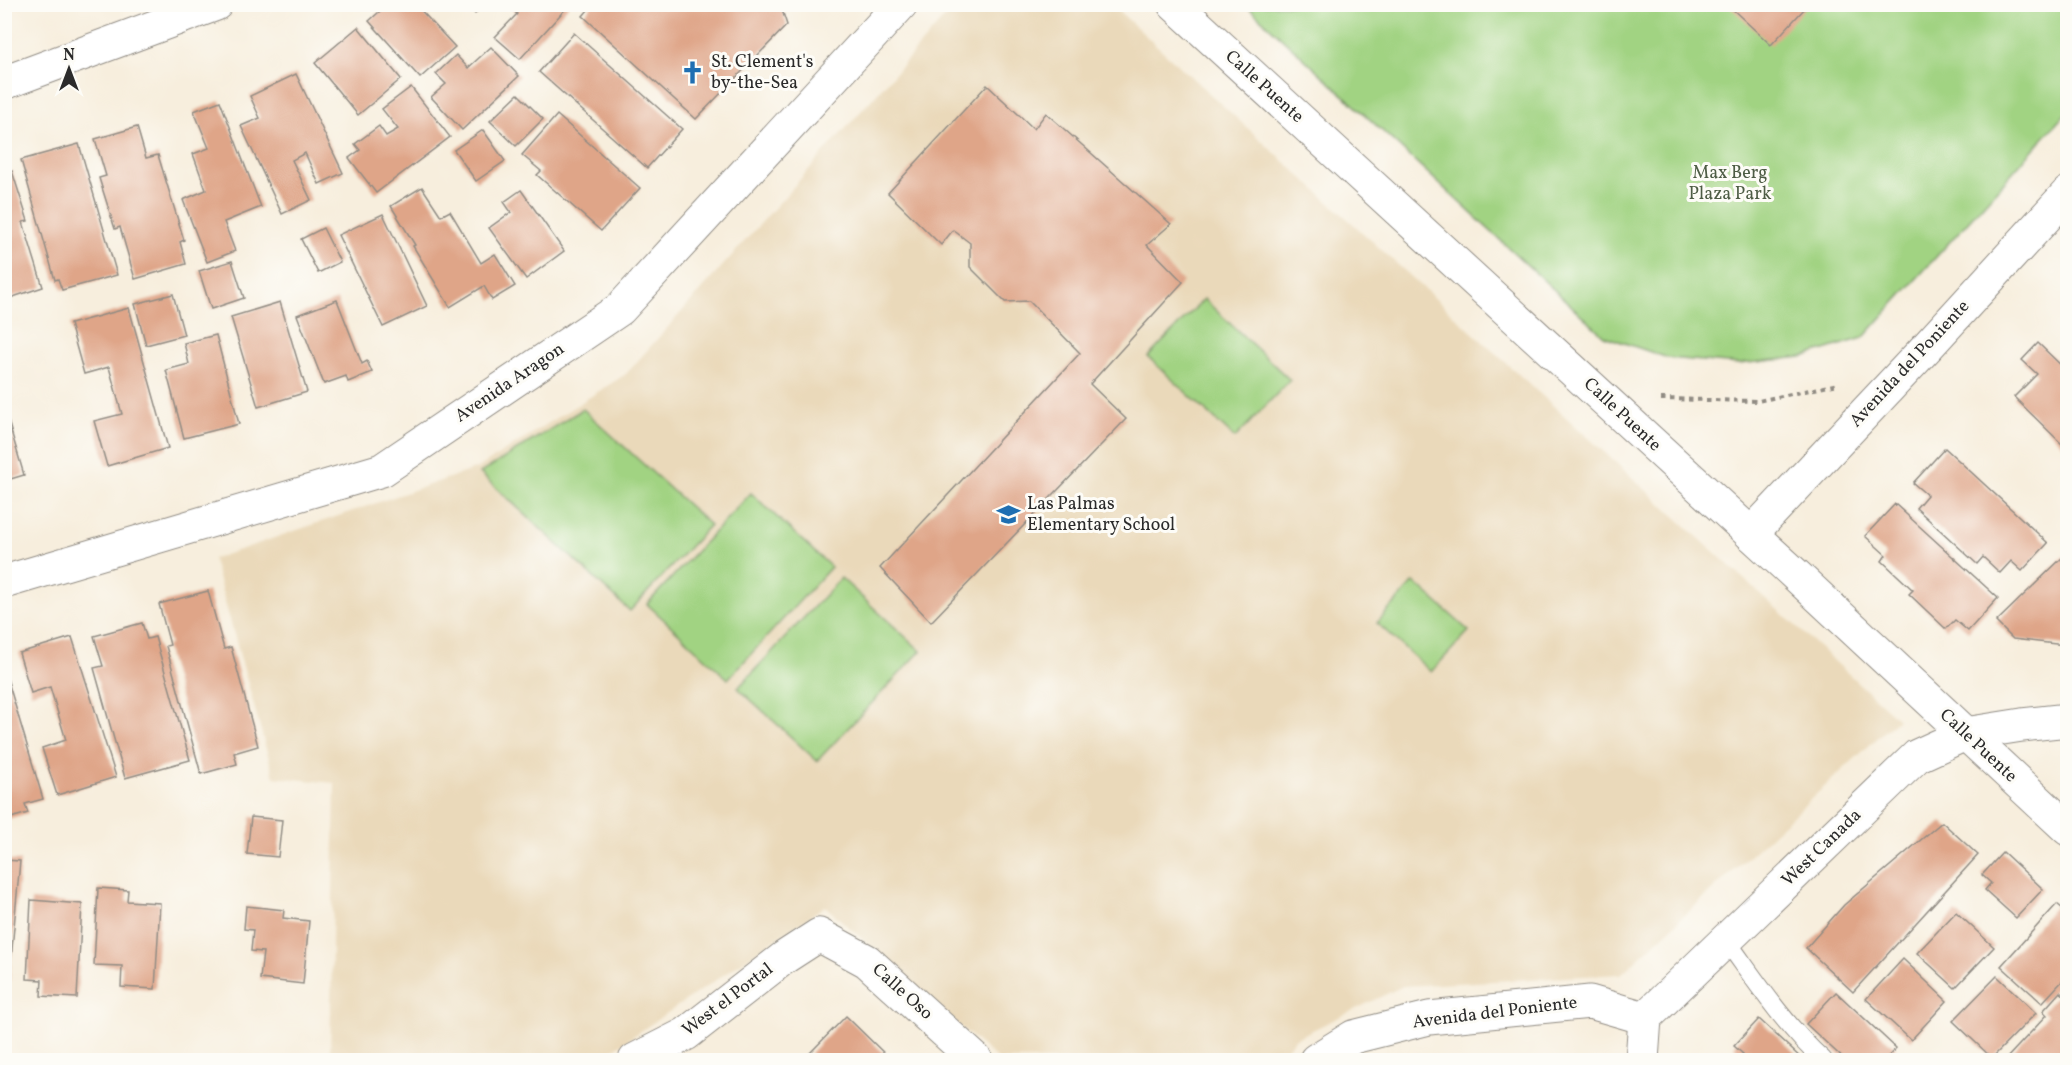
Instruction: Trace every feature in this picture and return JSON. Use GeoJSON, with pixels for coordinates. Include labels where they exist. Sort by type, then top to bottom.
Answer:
{"type":"FeatureCollection","features":[{"type":"Feature","properties":{"kind":"street"},"geometry":{"type":"LineString","coordinates":[[4,83],[216,4]]}},
{"type":"Feature","properties":{"kind":"street","name":"Avenida Aragon"},"geometry":{"type":"LineString","coordinates":[[4,582],[382,470],[620,309],[901,4]]}},
{"type":"Feature","properties":{"kind":"street","name":"Calle Puente"},"geometry":{"type":"LineString","coordinates":[[1174,4],[1751,534],[2067,829]]}},
{"type":"Feature","properties":{"kind":"street","name":"Avenida del Poniente"},"geometry":{"type":"LineString","coordinates":[[1751,534],[1927,347],[2067,193]]}},
{"type":"Feature","properties":{"kind":"street","name":"West Canada"},"geometry":{"type":"LineString","coordinates":[[1645,1018],[1917,756],[1965,734],[2067,720]]}},
{"type":"Feature","properties":{"kind":"street","name":"West el Portal"},"geometry":{"type":"LineString","coordinates":[[635,1060],[686,1034],[785,957],[819,935]]}},
{"type":"Feature","properties":{"kind":"street","name":"Calle Oso"},"geometry":{"type":"LineString","coordinates":[[819,935],[867,961],[976,1060]]}},
{"type":"Feature","properties":{"kind":"street","name":"Avenida del Poniente"},"geometry":{"type":"LineString","coordinates":[[1316,1060],[1353,1037],[1429,1018],[1590,1002],[1645,1018]]}},
{"type":"Feature","properties":{"kind":"street"},"geometry":{"type":"LineString","coordinates":[[1642,1060],[1645,1018]]}},
{"type":"Feature","properties":{"kind":"lane"},"geometry":{"type":"LineString","coordinates":[[1726,940],[1790,1025],[1809,1048],[1823,1060]]}},
{"type":"Feature","properties":{"kind":"path"},"geometry":{"type":"LineString","coordinates":[[1654,398],[1758,401],[1844,382]]}},
{"type":"Feature","properties":{"kind":"shaded area","name":"Las Palmas Elementary School"},"geometry":{"type":"Polygon","coordinates":[[[956,5],[1112,5],[1898,719],[1621,974],[1403,986],[1296,1038],[1276,1060],[998,1060],[825,906],[598,1060],[330,1060],[335,783],[274,777],[213,559],[478,468],[626,374],[956,5]]]}},
{"type":"Feature","properties":{"kind":"green space","name":"Max Berg Plaza Park"},"geometry":{"type":"Polygon","coordinates":[[[1246,5],[2067,5],[2067,112],[1863,338],[1802,357],[1739,364],[1668,358],[1604,336],[1246,5]]]}},
{"type":"Feature","properties":{"kind":"green space"},"geometry":{"type":"Polygon","coordinates":[[[1204,299],[1290,380],[1235,438],[1148,357],[1204,299]]]}},
{"type":"Feature","properties":{"kind":"green space"},"geometry":{"type":"Polygon","coordinates":[[[583,409],[710,525],[630,611],[480,473],[583,409]]]}},
{"type":"Feature","properties":{"kind":"green space"},"geometry":{"type":"Polygon","coordinates":[[[751,493],[831,567],[728,679],[647,604],[751,493]]]}},
{"type":"Feature","properties":{"kind":"green space"},"geometry":{"type":"Polygon","coordinates":[[[841,578],[921,651],[817,761],[738,688],[841,578]]]}},
{"type":"Feature","properties":{"kind":"green space"},"geometry":{"type":"Polygon","coordinates":[[[1414,582],[1469,631],[1431,672],[1377,623],[1414,582]]]}},
{"type":"Feature","properties":{"kind":"building"},"geometry":{"type":"Polygon","coordinates":[[[388,4],[395,4],[398,8],[401,4],[415,4],[455,47],[420,78],[369,21],[388,4]]]}},
{"type":"Feature","properties":{"kind":"building"},"geometry":{"type":"Polygon","coordinates":[[[465,4],[483,4],[475,14],[465,4]]]}},
{"type":"Feature","properties":{"kind":"building"},"geometry":{"type":"Polygon","coordinates":[[[507,4],[570,4],[520,59],[495,37],[517,14],[507,4]]]}},
{"type":"Feature","properties":{"kind":"building","name":"St. Clement's by-the-Sea"},"geometry":{"type":"Polygon","coordinates":[[[593,4],[775,4],[782,10],[787,25],[696,119],[583,16],[593,4]]]}},
{"type":"Feature","properties":{"kind":"building"},"geometry":{"type":"Polygon","coordinates":[[[1731,4],[1803,4],[1806,7],[1771,45],[1729,6],[1731,4]]]}},
{"type":"Feature","properties":{"kind":"building"},"geometry":{"type":"Polygon","coordinates":[[[358,27],[401,79],[358,115],[315,63],[358,27]]]}},
{"type":"Feature","properties":{"kind":"building"},"geometry":{"type":"Polygon","coordinates":[[[574,33],[682,129],[647,168],[539,72],[574,33]]]}},
{"type":"Feature","properties":{"kind":"building"},"geometry":{"type":"Polygon","coordinates":[[[491,47],[519,76],[462,130],[431,97],[446,84],[436,74],[456,55],[468,68],[491,47]]]}},
{"type":"Feature","properties":{"kind":"building"},"geometry":{"type":"Polygon","coordinates":[[[296,74],[343,173],[319,184],[305,153],[292,160],[311,200],[282,214],[241,126],[260,118],[250,96],[296,74]]]}},
{"type":"Feature","properties":{"kind":"building"},"geometry":{"type":"Polygon","coordinates":[[[987,85],[1034,129],[1046,113],[1171,224],[1147,245],[1183,282],[1090,384],[1126,419],[931,622],[880,568],[1080,353],[1029,301],[1005,302],[970,267],[970,243],[953,230],[941,245],[888,193],[987,85]]]}},
{"type":"Feature","properties":{"kind":"building"},"geometry":{"type":"Polygon","coordinates":[[[411,87],[450,137],[376,193],[349,158],[360,150],[355,144],[379,126],[386,136],[398,129],[382,109],[411,87]]]}},
{"type":"Feature","properties":{"kind":"building"},"geometry":{"type":"Polygon","coordinates":[[[518,94],[543,119],[516,146],[490,121],[518,94]]]}},
{"type":"Feature","properties":{"kind":"building"},"geometry":{"type":"Polygon","coordinates":[[[220,101],[261,207],[224,222],[235,251],[207,262],[183,200],[206,190],[193,154],[209,148],[194,111],[220,101]]]}},
{"type":"Feature","properties":{"kind":"building"},"geometry":{"type":"Polygon","coordinates":[[[557,115],[640,188],[601,231],[537,175],[541,171],[522,155],[557,115]]]}},
{"type":"Feature","properties":{"kind":"building"},"geometry":{"type":"Polygon","coordinates":[[[137,127],[146,158],[158,155],[184,240],[180,242],[186,264],[135,279],[120,227],[115,229],[99,178],[106,176],[95,139],[137,127]]]}},
{"type":"Feature","properties":{"kind":"building"},"geometry":{"type":"Polygon","coordinates":[[[483,130],[505,161],[476,181],[454,150],[483,130]]]}},
{"type":"Feature","properties":{"kind":"building"},"geometry":{"type":"Polygon","coordinates":[[[79,144],[117,275],[62,290],[58,279],[55,280],[21,160],[79,144]]]}},
{"type":"Feature","properties":{"kind":"building"},"geometry":{"type":"Polygon","coordinates":[[[12,171],[28,221],[23,222],[43,287],[4,300],[4,174],[12,171]]]}},
{"type":"Feature","properties":{"kind":"building"},"geometry":{"type":"Polygon","coordinates":[[[422,187],[441,216],[450,211],[481,263],[495,254],[515,286],[492,300],[484,286],[450,307],[391,206],[422,187]]]}},
{"type":"Feature","properties":{"kind":"building"},"geometry":{"type":"Polygon","coordinates":[[[521,190],[564,251],[526,279],[489,228],[511,212],[504,202],[521,190]]]}},
{"type":"Feature","properties":{"kind":"building"},"geometry":{"type":"Polygon","coordinates":[[[383,214],[427,306],[383,327],[338,235],[383,214]]]}},
{"type":"Feature","properties":{"kind":"building"},"geometry":{"type":"Polygon","coordinates":[[[323,228],[340,262],[318,273],[301,239],[323,228]]]}},
{"type":"Feature","properties":{"kind":"building"},"geometry":{"type":"Polygon","coordinates":[[[232,261],[244,298],[211,309],[199,271],[232,261]]]}},
{"type":"Feature","properties":{"kind":"building"},"geometry":{"type":"Polygon","coordinates":[[[173,294],[184,335],[146,345],[135,304],[173,294]]]}},
{"type":"Feature","properties":{"kind":"building"},"geometry":{"type":"Polygon","coordinates":[[[337,300],[362,364],[367,361],[372,372],[348,382],[346,376],[324,384],[297,315],[337,300]]]}},
{"type":"Feature","properties":{"kind":"building"},"geometry":{"type":"Polygon","coordinates":[[[280,302],[307,392],[258,407],[231,317],[280,302]]]}},
{"type":"Feature","properties":{"kind":"building"},"geometry":{"type":"Polygon","coordinates":[[[129,308],[168,448],[107,466],[94,421],[122,414],[109,367],[84,374],[70,324],[129,308]]]}},
{"type":"Feature","properties":{"kind":"building"},"geometry":{"type":"Polygon","coordinates":[[[216,335],[239,424],[184,438],[166,370],[189,364],[184,343],[216,335]]]}},
{"type":"Feature","properties":{"kind":"building"},"geometry":{"type":"Polygon","coordinates":[[[2038,343],[2068,372],[2068,450],[2014,397],[2037,374],[2022,360],[2038,343]]]}},
{"type":"Feature","properties":{"kind":"building"},"geometry":{"type":"Polygon","coordinates":[[[4,407],[24,475],[4,481],[4,407]]]}},
{"type":"Feature","properties":{"kind":"building"},"geometry":{"type":"Polygon","coordinates":[[[1945,448],[2048,543],[2022,571],[2011,561],[2000,573],[1983,557],[1977,564],[1916,508],[1927,495],[1913,483],[1945,448]]]}},
{"type":"Feature","properties":{"kind":"building"},"geometry":{"type":"Polygon","coordinates":[[[1895,504],[1998,598],[1968,631],[1955,620],[1946,629],[1909,594],[1913,590],[1882,561],[1886,555],[1865,536],[1895,504]]]}},
{"type":"Feature","properties":{"kind":"building"},"geometry":{"type":"Polygon","coordinates":[[[2064,556],[2068,560],[2068,642],[2065,645],[2013,639],[1996,622],[2064,556]]]}},
{"type":"Feature","properties":{"kind":"building"},"geometry":{"type":"Polygon","coordinates":[[[208,591],[224,649],[231,647],[258,746],[234,753],[237,764],[201,774],[166,646],[170,645],[159,604],[208,591]]]}},
{"type":"Feature","properties":{"kind":"building"},"geometry":{"type":"Polygon","coordinates":[[[142,623],[147,639],[155,637],[190,760],[125,778],[94,668],[103,666],[94,636],[142,623]]]}},
{"type":"Feature","properties":{"kind":"building"},"geometry":{"type":"Polygon","coordinates":[[[72,637],[116,777],[57,795],[42,748],[66,740],[50,687],[31,693],[19,653],[72,637]]]}},
{"type":"Feature","properties":{"kind":"building"},"geometry":{"type":"Polygon","coordinates":[[[4,668],[43,799],[25,804],[28,813],[4,820],[4,668]]]}},
{"type":"Feature","properties":{"kind":"building"},"geometry":{"type":"Polygon","coordinates":[[[251,817],[282,820],[278,857],[247,854],[251,817]]]}},
{"type":"Feature","properties":{"kind":"building"},"geometry":{"type":"Polygon","coordinates":[[[1942,822],[1978,855],[1853,992],[1806,948],[1844,905],[1942,822]]]}},
{"type":"Feature","properties":{"kind":"building"},"geometry":{"type":"Polygon","coordinates":[[[2003,852],[2043,889],[2016,918],[1985,890],[1991,883],[1982,875],[2003,852]]]}},
{"type":"Feature","properties":{"kind":"building"},"geometry":{"type":"Polygon","coordinates":[[[4,860],[20,861],[7,1004],[4,1004],[4,860]]]}},
{"type":"Feature","properties":{"kind":"building"},"geometry":{"type":"Polygon","coordinates":[[[98,888],[128,890],[127,901],[160,903],[155,989],[121,987],[122,966],[94,965],[98,888]]]}},
{"type":"Feature","properties":{"kind":"building"},"geometry":{"type":"Polygon","coordinates":[[[31,900],[82,904],[77,998],[41,996],[42,980],[27,979],[31,900]]]}},
{"type":"Feature","properties":{"kind":"building"},"geometry":{"type":"Polygon","coordinates":[[[2057,904],[2068,913],[2068,963],[2065,965],[2068,967],[2068,975],[2042,1003],[2001,966],[2057,904]]]}},
{"type":"Feature","properties":{"kind":"building"},"geometry":{"type":"Polygon","coordinates":[[[246,906],[284,910],[283,918],[309,921],[303,984],[260,979],[263,952],[251,951],[253,930],[244,929],[246,906]]]}},
{"type":"Feature","properties":{"kind":"building"},"geometry":{"type":"Polygon","coordinates":[[[1956,912],[1994,947],[1955,988],[1917,953],[1956,912]]]}},
{"type":"Feature","properties":{"kind":"building"},"geometry":{"type":"Polygon","coordinates":[[[1903,959],[1947,1001],[1911,1040],[1866,999],[1903,959]]]}},
{"type":"Feature","properties":{"kind":"building"},"geometry":{"type":"Polygon","coordinates":[[[1997,976],[2036,1013],[1992,1058],[1953,1021],[1997,976]]]}},
{"type":"Feature","properties":{"kind":"building"},"geometry":{"type":"Polygon","coordinates":[[[1836,992],[1896,1048],[1885,1060],[1845,1060],[1806,1024],[1836,992]]]}},
{"type":"Feature","properties":{"kind":"building"},"geometry":{"type":"Polygon","coordinates":[[[2060,992],[2065,996],[2068,993],[2068,1060],[2005,1060],[2047,1015],[2043,1011],[2060,992]]]}},
{"type":"Feature","properties":{"kind":"building"},"geometry":{"type":"Polygon","coordinates":[[[846,1016],[891,1060],[818,1060],[810,1053],[846,1016]]]}},
{"type":"Feature","properties":{"kind":"building"},"geometry":{"type":"Polygon","coordinates":[[[1759,1019],[1803,1060],[1736,1060],[1743,1054],[1734,1046],[1759,1019]]]}},
{"type":"Feature","properties":{"kind":"place","name":"St. Clement's by-the-Sea"},"geometry":{"type":"Point","coordinates":[693,72]}},
{"type":"Feature","properties":{"kind":"place","name":"Las Palmas Elementary School"},"geometry":{"type":"Point","coordinates":[1009,514]}}]}
